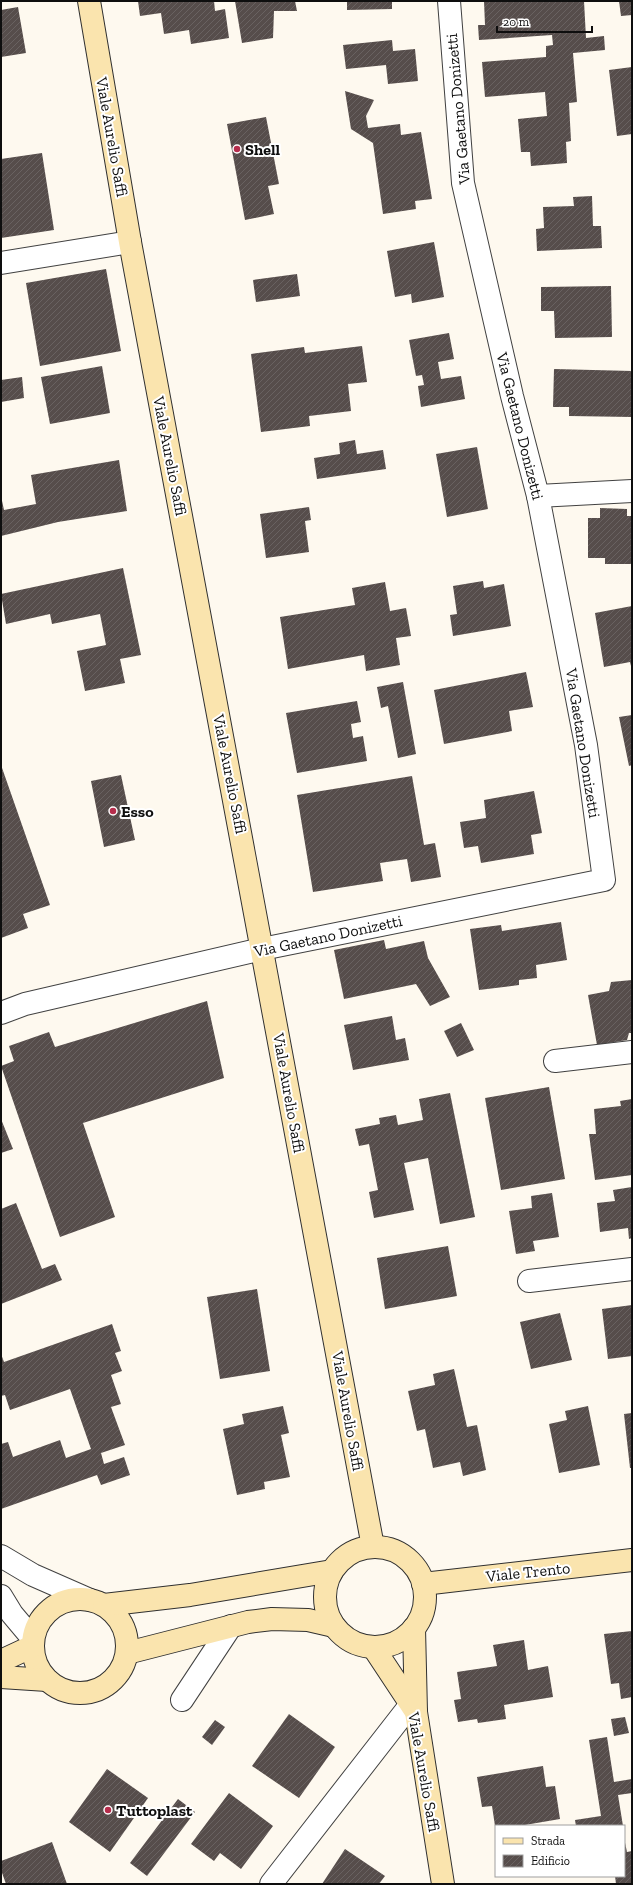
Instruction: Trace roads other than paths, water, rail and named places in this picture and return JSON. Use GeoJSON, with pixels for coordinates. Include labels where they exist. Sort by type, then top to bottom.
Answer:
{"type":"FeatureCollection","features":[{"type":"Feature","properties":{"kind":"street","name":"Viale Aurelio Saffi"},"geometry":{"type":"LineString","coordinates":[[89,1],[130,242],[373,1547]]}},
{"type":"Feature","properties":{"kind":"street","name":"Via Gaetano Donizetti"},"geometry":{"type":"LineString","coordinates":[[1,1013],[25,1004],[262,949],[604,880],[586,745],[538,496],[512,396],[463,183],[449,1]]}},
{"type":"Feature","properties":{"kind":"street"},"geometry":{"type":"LineString","coordinates":[[1,263],[130,242]]}},
{"type":"Feature","properties":{"kind":"street"},"geometry":{"type":"LineString","coordinates":[[538,496],[632,491]]}},
{"type":"Feature","properties":{"kind":"street"},"geometry":{"type":"LineString","coordinates":[[555,1061],[632,1052]]}},
{"type":"Feature","properties":{"kind":"street"},"geometry":{"type":"LineString","coordinates":[[530,1281],[632,1269]]}},
{"type":"Feature","properties":{"kind":"street"},"geometry":{"type":"LineString","coordinates":[[373,1547],[390,1549],[405,1556],[416,1569],[423,1584],[425,1599],[422,1615],[414,1628],[403,1639],[389,1645],[373,1647],[358,1644],[345,1637],[334,1626],[327,1613],[325,1598],[326,1584],[332,1571],[343,1558],[357,1550],[373,1547]]}},
{"type":"Feature","properties":{"kind":"street"},"geometry":{"type":"LineString","coordinates":[[1,1556],[33,1575],[97,1602],[115,1614],[123,1626],[127,1639],[128,1653],[123,1667],[115,1680],[103,1688],[88,1693],[74,1694],[59,1689],[47,1680],[39,1670],[34,1658],[33,1642],[38,1624],[47,1612],[60,1604],[75,1599],[97,1602],[190,1595],[332,1571]]}},
{"type":"Feature","properties":{"kind":"street","name":"Viale Trento"},"geometry":{"type":"LineString","coordinates":[[423,1584],[632,1560]]}},
{"type":"Feature","properties":{"kind":"street"},"geometry":{"type":"LineString","coordinates":[[1,1596],[12,1614],[33,1642]]}},
{"type":"Feature","properties":{"kind":"street"},"geometry":{"type":"LineString","coordinates":[[128,1653],[248,1622],[272,1619],[308,1620],[334,1626]]}},
{"type":"Feature","properties":{"kind":"street"},"geometry":{"type":"LineString","coordinates":[[182,1700],[231,1626]]}},
{"type":"Feature","properties":{"kind":"street"},"geometry":{"type":"LineString","coordinates":[[272,1884],[413,1708],[414,1628]]}},
{"type":"Feature","properties":{"kind":"street"},"geometry":{"type":"LineString","coordinates":[[1,1661],[33,1642]]}},
{"type":"Feature","properties":{"kind":"street","name":"Viale Aurelio Saffi"},"geometry":{"type":"LineString","coordinates":[[373,1647],[413,1708],[443,1884]]}},
{"type":"Feature","properties":{"kind":"street"},"geometry":{"type":"LineString","coordinates":[[1,1676],[47,1680]]}},
{"type":"Feature","properties":{"kind":"place","name":"Shell"},"geometry":{"type":"Point","coordinates":[237,149]}},
{"type":"Feature","properties":{"kind":"place","name":"Esso"},"geometry":{"type":"Point","coordinates":[113,811]}},
{"type":"Feature","properties":{"kind":"place","name":"Tuttoplast"},"geometry":{"type":"Point","coordinates":[108,1810]}}]}
